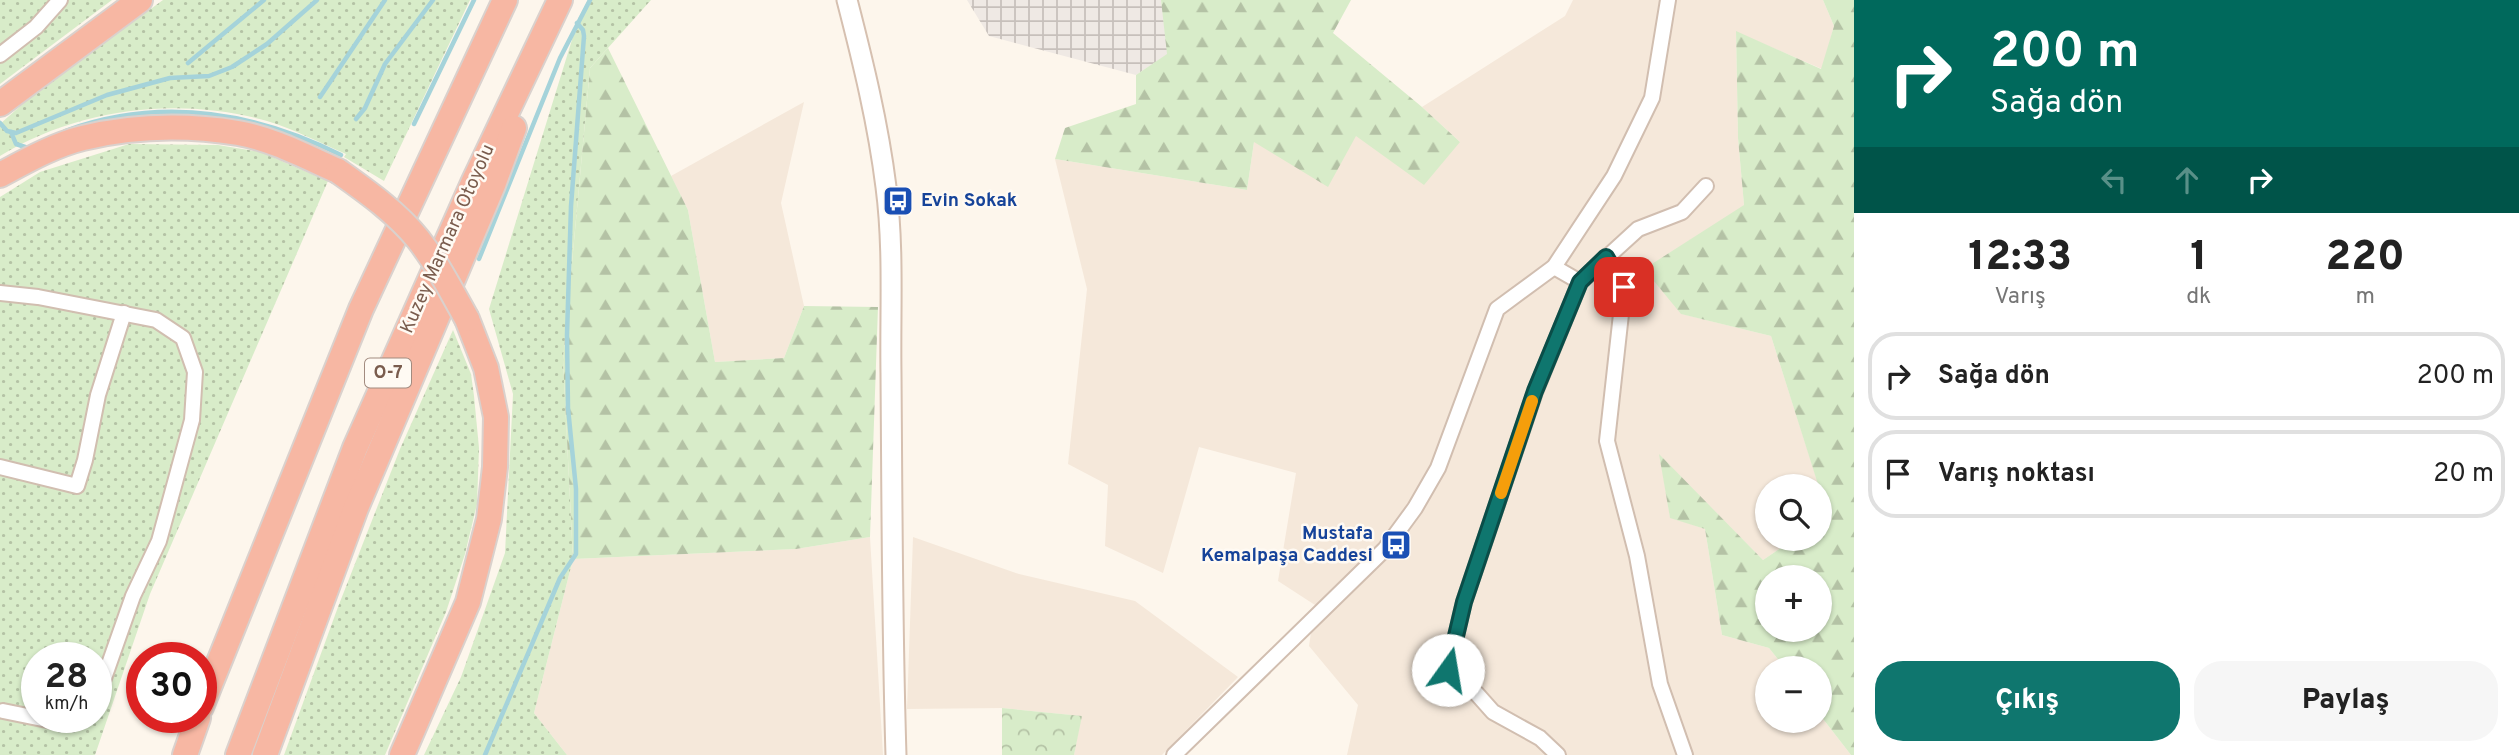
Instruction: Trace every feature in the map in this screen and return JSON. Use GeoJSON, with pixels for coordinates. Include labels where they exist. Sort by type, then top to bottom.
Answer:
{"type":"FeatureCollection","features":[{"type":"Feature","properties":{"kind":"highway"},"geometry":{"type":"LineString","coordinates":[[0,104],[140,0]]}},
{"type":"Feature","properties":{"kind":"highway","name":"O-7"},"geometry":{"type":"LineString","coordinates":[[217,667],[361,309],[505,0]]}},
{"type":"Feature","properties":{"kind":"highway"},"geometry":{"type":"LineString","coordinates":[[265,755],[356,508],[493,185],[561,0]]}},
{"type":"Feature","properties":{"kind":"highway","name":"Kuzey Marmara Otoyolu"},"geometry":{"type":"LineString","coordinates":[[238,755],[355,448],[474,181],[561,0]]}},
{"type":"Feature","properties":{"kind":"highway"},"geometry":{"type":"LineString","coordinates":[[0,175],[33,157],[82,138],[129,130],[176,127],[240,133],[291,149],[338,171],[390,211],[417,239],[445,278],[467,319],[486,368],[496,417],[495,467],[489,519],[468,602],[402,755]]}},
{"type":"Feature","properties":{"kind":"highway"},"geometry":{"type":"LineString","coordinates":[[185,755],[193,733]]}},
{"type":"Feature","properties":{"kind":"main road"},"geometry":{"type":"LineString","coordinates":[[847,0],[872,98],[886,190],[889,239],[892,625],[896,755]]}},
{"type":"Feature","properties":{"kind":"street"},"geometry":{"type":"LineString","coordinates":[[0,55],[36,27],[60,0]]}},
{"type":"Feature","properties":{"kind":"street"},"geometry":{"type":"LineString","coordinates":[[1174,755],[1385,549],[1415,508],[1438,468],[1497,309],[1554,267],[1614,176],[1652,99],[1668,0]]}},
{"type":"Feature","properties":{"kind":"street"},"geometry":{"type":"LineString","coordinates":[[1558,755],[1540,738],[1493,712],[1477,694],[1448,670],[1464,602],[1531,405],[1580,282],[1638,229],[1682,212],[1706,186]]}},
{"type":"Feature","properties":{"kind":"street"},"geometry":{"type":"LineString","coordinates":[[1606,257],[1624,287],[1607,441],[1637,556],[1660,684],[1685,755]]}},
{"type":"Feature","properties":{"kind":"street"},"geometry":{"type":"LineString","coordinates":[[1554,267],[1580,282]]}},
{"type":"Feature","properties":{"kind":"street"},"geometry":{"type":"LineString","coordinates":[[0,293],[38,297],[156,320],[183,338],[195,372],[192,420],[159,541],[133,596],[112,656]]}},
{"type":"Feature","properties":{"kind":"street"},"geometry":{"type":"LineString","coordinates":[[0,467],[77,486],[98,395],[124,313]]}},
{"type":"Feature","properties":{"kind":"street"},"geometry":{"type":"LineString","coordinates":[[3,711],[21,715]]}},
{"type":"Feature","properties":{"kind":"shaded area"},"geometry":{"type":"Polygon","coordinates":[[[967,0],[1161,0],[1168,54],[1136,75],[989,36],[967,0]]]}},
{"type":"Feature","properties":{"kind":"shaded area"},"geometry":{"type":"Polygon","coordinates":[[[1573,0],[1823,0],[1834,26],[1822,69],[1736,32],[1738,138],[1744,205],[1682,314],[1771,336],[1815,474],[1755,474],[1755,551],[1776,551],[1763,560],[1660,456],[1670,517],[1705,529],[1722,635],[1769,648],[1775,656],[1755,656],[1755,733],[1832,733],[1832,730],[1851,755],[1347,755],[1358,705],[1309,646],[1315,605],[1278,581],[1296,473],[1199,447],[1163,573],[1105,546],[1108,485],[1068,464],[1087,289],[1055,159],[1247,190],[1254,142],[1356,136],[1460,142],[1422,107],[1565,16],[1573,0]]]}},
{"type":"Feature","properties":{"kind":"shaded area"},"geometry":{"type":"Polygon","coordinates":[[[804,102],[781,203],[804,306],[784,358],[715,362],[688,210],[671,176],[804,102]]]}},
{"type":"Feature","properties":{"kind":"shaded area"},"geometry":{"type":"Polygon","coordinates":[[[870,537],[883,755],[567,755],[534,713],[573,559],[796,549],[870,537]]]}},
{"type":"Feature","properties":{"kind":"shaded area"},"geometry":{"type":"Polygon","coordinates":[[[913,537],[1019,574],[1135,601],[1238,677],[1162,755],[1074,755],[1081,716],[1002,708],[907,709],[913,537]]]}},
{"type":"Feature","properties":{"kind":"green space"},"geometry":{"type":"Polygon","coordinates":[[[0,0],[112,0],[0,84],[0,0]]]}},
{"type":"Feature","properties":{"kind":"green space"},"geometry":{"type":"Polygon","coordinates":[[[163,0],[470,0],[384,181],[344,157],[346,154],[287,128],[233,113],[199,109],[164,108],[96,117],[31,140],[0,156],[0,124],[35,93],[163,0]]]}},
{"type":"Feature","properties":{"kind":"green space"},"geometry":{"type":"Polygon","coordinates":[[[588,0],[651,0],[590,68],[563,360],[573,559],[534,713],[567,755],[424,755],[461,677],[505,553],[513,394],[489,309],[579,17],[588,0]]]}},
{"type":"Feature","properties":{"kind":"green space"},"geometry":{"type":"Polygon","coordinates":[[[1161,0],[1351,0],[1333,33],[1460,142],[1424,185],[1356,136],[1328,187],[1254,142],[1247,190],[1055,159],[1065,128],[1136,104],[1136,75],[1167,54],[1161,0]]]}},
{"type":"Feature","properties":{"kind":"green space"},"geometry":{"type":"Polygon","coordinates":[[[1823,0],[1854,0],[1854,755],[1851,755],[1832,730],[1832,656],[1775,656],[1769,648],[1722,635],[1705,529],[1670,518],[1659,454],[1763,560],[1776,551],[1832,551],[1832,474],[1815,474],[1771,336],[1681,314],[1644,269],[1744,205],[1738,138],[1736,31],[1821,69],[1834,26],[1823,0]]]}},
{"type":"Feature","properties":{"kind":"green space"},"geometry":{"type":"Polygon","coordinates":[[[608,48],[688,210],[715,362],[784,358],[804,306],[878,307],[870,537],[796,549],[573,559],[563,360],[590,68],[608,48]]]}},
{"type":"Feature","properties":{"kind":"green space"},"geometry":{"type":"Polygon","coordinates":[[[129,144],[218,145],[261,152],[328,181],[150,594],[134,642],[126,642],[126,664],[112,705],[112,642],[21,642],[21,733],[103,733],[95,755],[0,755],[0,197],[40,172],[129,144]]]}},
{"type":"Feature","properties":{"kind":"green space"},"geometry":{"type":"Polygon","coordinates":[[[453,330],[471,374],[479,448],[477,504],[465,554],[446,612],[385,755],[284,755],[400,449],[453,330]]]}},
{"type":"Feature","properties":{"kind":"green space"},"geometry":{"type":"Polygon","coordinates":[[[1002,708],[1082,716],[1074,755],[1002,755],[1002,708]]]}},
{"type":"Feature","properties":{"kind":"waterway"},"geometry":{"type":"LineString","coordinates":[[188,63],[264,0]]}},
{"type":"Feature","properties":{"kind":"waterway"},"geometry":{"type":"LineString","coordinates":[[0,123],[7,131],[16,133],[107,95],[170,78],[209,76],[232,67],[267,44],[317,0]]}},
{"type":"Feature","properties":{"kind":"waterway"},"geometry":{"type":"LineString","coordinates":[[320,97],[385,0]]}},
{"type":"Feature","properties":{"kind":"waterway"},"geometry":{"type":"LineString","coordinates":[[356,119],[365,108],[385,64],[433,0]]}},
{"type":"Feature","properties":{"kind":"waterway"},"geometry":{"type":"LineString","coordinates":[[414,124],[474,0]]}},
{"type":"Feature","properties":{"kind":"waterway"},"geometry":{"type":"LineString","coordinates":[[479,259],[560,58],[590,0]]}},
{"type":"Feature","properties":{"kind":"waterway"},"geometry":{"type":"LineString","coordinates":[[485,755],[560,578],[576,554],[576,489],[568,408],[567,335],[571,206],[584,36],[577,23]]}},
{"type":"Feature","properties":{"kind":"waterway"},"geometry":{"type":"LineString","coordinates":[[65,131],[100,120],[136,114],[205,113],[274,128],[341,155]]}},
{"type":"Feature","properties":{"kind":"waterway"},"geometry":{"type":"LineString","coordinates":[[11,132],[16,144],[28,148],[31,146]]}},
{"type":"Feature","properties":{"kind":"slow traffic"},"geometry":{"type":"LineString","coordinates":[[1501,493],[1532,401]]}},
{"type":"Feature","properties":{"kind":"place","name":"Evin Sokak"},"geometry":{"type":"Point","coordinates":[898,201]}},
{"type":"Feature","properties":{"kind":"place","name":"Mustafa Kemalpaşa Caddesi"},"geometry":{"type":"Point","coordinates":[1396,545]}},
{"type":"Feature","properties":{"kind":"route"},"geometry":{"type":"LineString","coordinates":[[1448,670],[1464,602],[1535,391],[1580,282],[1606,257],[1624,287]]}}]}
